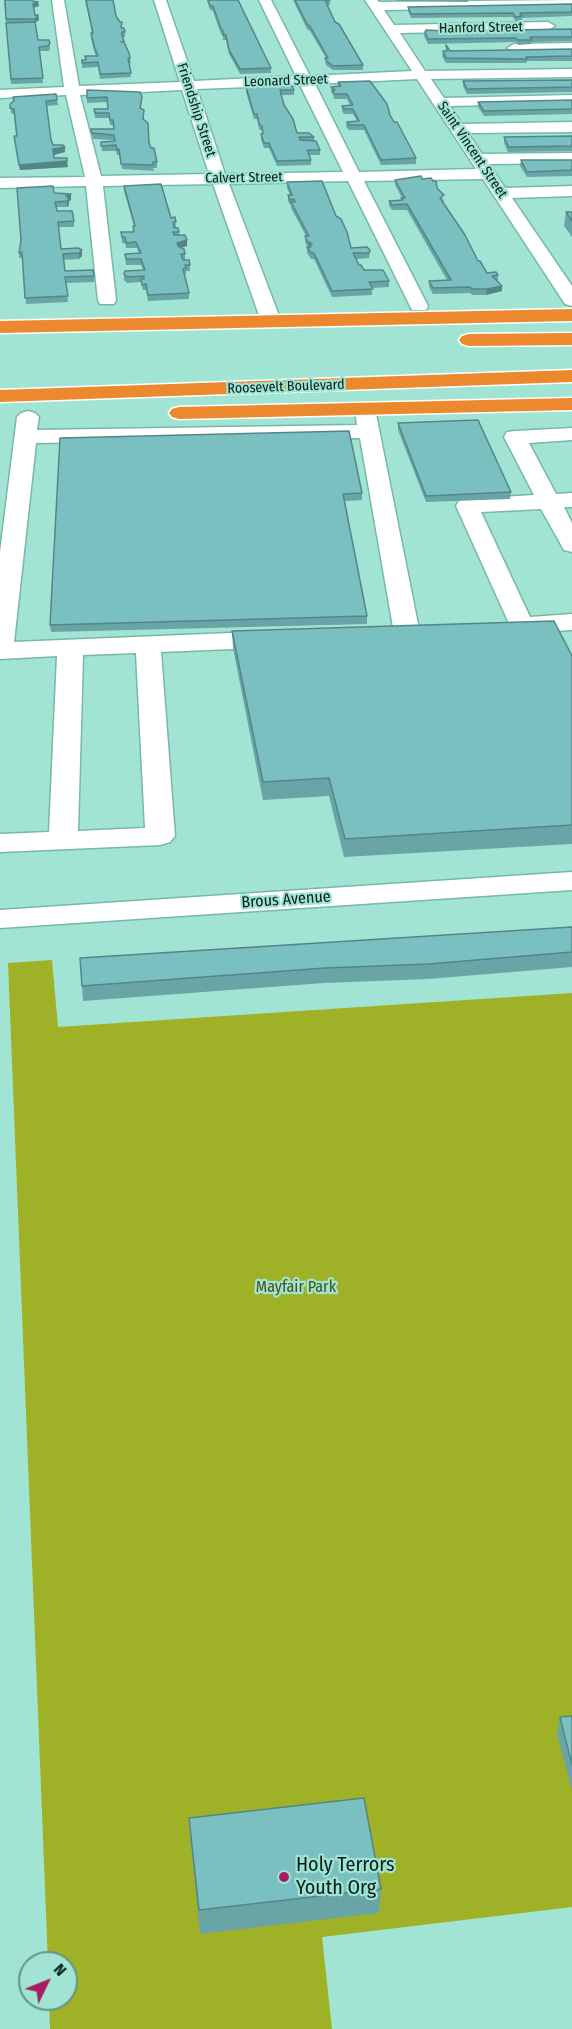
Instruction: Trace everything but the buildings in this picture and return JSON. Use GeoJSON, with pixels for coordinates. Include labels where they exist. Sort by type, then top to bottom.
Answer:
{"type":"FeatureCollection","features":[{"type":"Feature","properties":{"kind":"highway"},"geometry":{"type":"LineString","coordinates":[[0,327],[572,315]]}},
{"type":"Feature","properties":{"kind":"highway"},"geometry":{"type":"LineString","coordinates":[[454,340],[572,339]]}},
{"type":"Feature","properties":{"kind":"highway","name":"Roosevelt Boulevard"},"geometry":{"type":"LineString","coordinates":[[0,396],[572,376]]}},
{"type":"Feature","properties":{"kind":"highway"},"geometry":{"type":"LineString","coordinates":[[486,380],[572,384]]}},
{"type":"Feature","properties":{"kind":"highway","name":"Roosevelt Boulevard"},"geometry":{"type":"LineString","coordinates":[[159,414],[367,420],[499,406],[572,404]]}},
{"type":"Feature","properties":{"kind":"highway"},"geometry":{"type":"LineString","coordinates":[[17,437],[52,416]]}},
{"type":"Feature","properties":{"kind":"street"},"geometry":{"type":"LineString","coordinates":[[58,0],[72,90],[94,181],[107,300]]}},
{"type":"Feature","properties":{"kind":"street","name":"Friendship Street"},"geometry":{"type":"LineString","coordinates":[[160,0],[219,179],[271,321]]}},
{"type":"Feature","properties":{"kind":"street"},"geometry":{"type":"LineString","coordinates":[[265,0],[419,306]]}},
{"type":"Feature","properties":{"kind":"street"},"geometry":{"type":"LineString","coordinates":[[373,3],[572,3]]}},
{"type":"Feature","properties":{"kind":"street","name":"Saint Vincent Street"},"geometry":{"type":"LineString","coordinates":[[373,3],[390,29],[410,49],[422,75],[512,211],[564,276],[572,300]]}},
{"type":"Feature","properties":{"kind":"street","name":"Hanford Street"},"geometry":{"type":"LineString","coordinates":[[390,29],[561,26]]}},
{"type":"Feature","properties":{"kind":"street"},"geometry":{"type":"LineString","coordinates":[[500,48],[572,47]]}},
{"type":"Feature","properties":{"kind":"street","name":"Leonard Street"},"geometry":{"type":"LineString","coordinates":[[0,94],[422,75],[572,73]]}},
{"type":"Feature","properties":{"kind":"street"},"geometry":{"type":"LineString","coordinates":[[440,102],[572,99]]}},
{"type":"Feature","properties":{"kind":"street"},"geometry":{"type":"LineString","coordinates":[[458,129],[572,127]]}},
{"type":"Feature","properties":{"kind":"street"},"geometry":{"type":"LineString","coordinates":[[478,159],[572,158]]}},
{"type":"Feature","properties":{"kind":"street","name":"Calvert Street"},"geometry":{"type":"LineString","coordinates":[[0,183],[488,174]]}},
{"type":"Feature","properties":{"kind":"street"},"geometry":{"type":"LineString","coordinates":[[500,193],[572,191]]}},
{"type":"Feature","properties":{"kind":"street"},"geometry":{"type":"LineString","coordinates":[[512,211],[535,210]]}},
{"type":"Feature","properties":{"kind":"street"},"geometry":{"type":"LineString","coordinates":[[499,406],[515,437],[561,501],[572,545]]}},
{"type":"Feature","properties":{"kind":"street"},"geometry":{"type":"LineString","coordinates":[[301,639],[1,650],[6,559],[17,437],[367,420],[407,634],[348,637]]}},
{"type":"Feature","properties":{"kind":"street"},"geometry":{"type":"LineString","coordinates":[[515,437],[572,434]]}},
{"type":"Feature","properties":{"kind":"street"},"geometry":{"type":"LineString","coordinates":[[561,501],[467,506],[521,625],[572,622]]}},
{"type":"Feature","properties":{"kind":"street"},"geometry":{"type":"LineString","coordinates":[[0,843],[160,836],[148,645]]}},
{"type":"Feature","properties":{"kind":"street"},"geometry":{"type":"LineString","coordinates":[[63,840],[70,647]]}},
{"type":"Feature","properties":{"kind":"street","name":"Brous Avenue"},"geometry":{"type":"LineString","coordinates":[[0,919],[572,881]]}},
{"type":"Feature","properties":{"kind":"green space","name":"Mayfair Park"},"geometry":{"type":"Polygon","coordinates":[[[52,960],[58,1027],[572,993],[572,1907],[322,1937],[332,2029],[50,2029],[49,2011],[78,2011],[78,1951],[48,1951],[8,963],[52,960]]]}},
{"type":"Feature","properties":{"kind":"place","name":"Holy Terrors Youth Org"},"geometry":{"type":"Point","coordinates":[284,1877]}}]}
